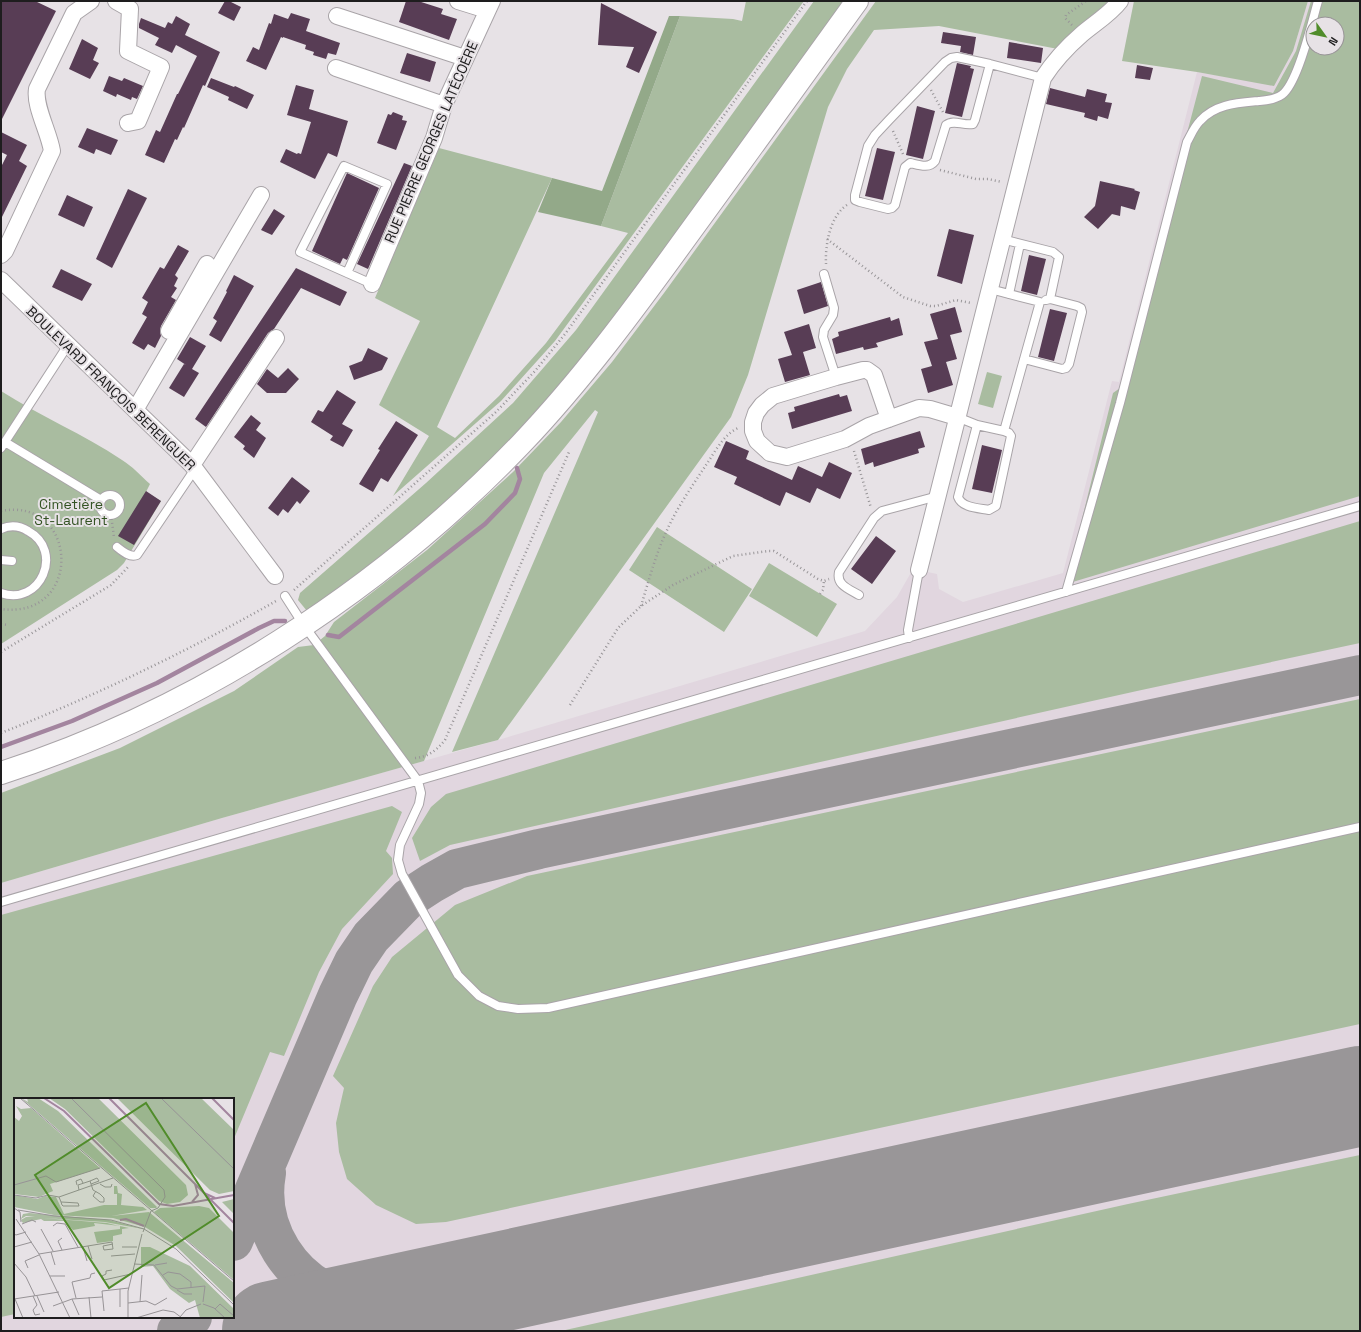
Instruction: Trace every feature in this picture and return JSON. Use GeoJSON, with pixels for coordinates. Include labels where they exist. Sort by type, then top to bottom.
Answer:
{"type":"FeatureCollection","features":[{"type":"Feature","properties":{"kind":"street"},"geometry":{"type":"LineString","coordinates":[[1,255],[5,251],[52,151],[50,140],[37,101],[37,89],[74,13],[91,1]]}},
{"type":"Feature","properties":{"kind":"street"},"geometry":{"type":"LineString","coordinates":[[116,1],[130,9],[128,51],[161,67],[138,121],[128,123]]}},
{"type":"Feature","properties":{"kind":"street"},"geometry":{"type":"LineString","coordinates":[[458,1],[490,6]]}},
{"type":"Feature","properties":{"kind":"street"},"geometry":{"type":"LineString","coordinates":[[1,773],[96,737],[151,713],[222,675],[334,604],[402,554],[462,502],[521,443],[557,404],[595,359],[648,289],[857,1]]}},
{"type":"Feature","properties":{"kind":"street"},"geometry":{"type":"LineString","coordinates":[[919,570],[1043,78],[1058,57],[1120,1]]}},
{"type":"Feature","properties":{"kind":"street","name":"RUE PIERRE GEORGES LATÉCOÈRE"},"geometry":{"type":"LineString","coordinates":[[372,284],[434,138],[444,105],[490,6]]}},
{"type":"Feature","properties":{"kind":"street"},"geometry":{"type":"LineString","coordinates":[[337,16],[465,58]]}},
{"type":"Feature","properties":{"kind":"street"},"geometry":{"type":"LineString","coordinates":[[336,68],[444,105]]}},
{"type":"Feature","properties":{"kind":"street"},"geometry":{"type":"LineString","coordinates":[[132,407],[261,196]]}},
{"type":"Feature","properties":{"kind":"street"},"geometry":{"type":"LineString","coordinates":[[132,407],[207,264]]}},
{"type":"Feature","properties":{"kind":"street","name":"BOULEVARD FRANÇOIS BERENGUER"},"geometry":{"type":"LineString","coordinates":[[1,280],[193,467],[275,576]]}},
{"type":"Feature","properties":{"kind":"street"},"geometry":{"type":"LineString","coordinates":[[193,467],[276,338]]}},
{"type":"Feature","properties":{"kind":"street"},"geometry":{"type":"LineString","coordinates":[[889,419],[874,375],[871,372],[863,370],[773,396],[762,405],[756,413],[753,422],[753,431],[757,441],[770,453],[787,457],[845,439],[868,426],[889,419],[919,408],[930,409],[958,417]]}},
{"type":"Feature","properties":{"kind":"lane"},"geometry":{"type":"LineString","coordinates":[[1066,592],[1120,403],[1187,142],[1199,121],[1212,110],[1231,103],[1271,100],[1284,93],[1290,85],[1298,67],[1318,1]]}},
{"type":"Feature","properties":{"kind":"lane"},"geometry":{"type":"LineString","coordinates":[[990,64],[976,120],[973,124],[968,125],[952,122],[946,126],[935,161],[932,164],[928,166],[910,163],[907,164],[895,205],[888,209],[855,200],[854,195],[868,146],[875,135],[926,81],[951,58],[957,57],[990,64],[1043,78]]}},
{"type":"Feature","properties":{"kind":"lane"},"geometry":{"type":"LineString","coordinates":[[347,273],[387,184],[344,166],[300,252],[347,273],[372,284]]}},
{"type":"Feature","properties":{"kind":"lane"},"geometry":{"type":"LineString","coordinates":[[1002,239],[1053,252],[1059,257],[1050,299]]}},
{"type":"Feature","properties":{"kind":"lane"},"geometry":{"type":"LineString","coordinates":[[1009,294],[1020,244]]}},
{"type":"Feature","properties":{"kind":"lane"},"geometry":{"type":"LineString","coordinates":[[824,274],[834,308],[833,315],[824,330],[823,337],[836,377]]}},
{"type":"Feature","properties":{"kind":"lane"},"geometry":{"type":"LineString","coordinates":[[990,289],[1040,302],[1050,299],[1081,308],[1082,312],[1069,364],[1066,368],[1062,369],[1024,359]]}},
{"type":"Feature","properties":{"kind":"lane"},"geometry":{"type":"LineString","coordinates":[[1004,431],[1040,302]]}},
{"type":"Feature","properties":{"kind":"lane"},"geometry":{"type":"LineString","coordinates":[[68,345],[3,445],[101,500]]}},
{"type":"Feature","properties":{"kind":"lane"},"geometry":{"type":"LineString","coordinates":[[958,417],[977,425],[1010,433],[1011,436],[996,506],[989,510],[964,505],[958,497],[977,425]]}},
{"type":"Feature","properties":{"kind":"lane"},"geometry":{"type":"LineString","coordinates":[[117,547],[134,556],[137,555],[193,467]]}},
{"type":"Feature","properties":{"kind":"lane"},"geometry":{"type":"LineString","coordinates":[[109,495],[112,495],[118,499],[120,506],[117,512],[111,515],[105,514],[100,510],[101,500],[109,495]]}},
{"type":"Feature","properties":{"kind":"lane"},"geometry":{"type":"LineString","coordinates":[[860,595],[840,583],[838,577],[839,572],[874,518],[882,511],[938,496]]}},
{"type":"Feature","properties":{"kind":"lane"},"geometry":{"type":"LineString","coordinates":[[1,902],[1360,506]]}},
{"type":"Feature","properties":{"kind":"lane"},"geometry":{"type":"LineString","coordinates":[[1,529],[14,526],[24,528],[33,534],[41,541],[45,550],[47,561],[41,580],[34,588],[26,593],[16,596],[1,593]]}},
{"type":"Feature","properties":{"kind":"lane"},"geometry":{"type":"LineString","coordinates":[[1,560],[12,562]]}},
{"type":"Feature","properties":{"kind":"lane"},"geometry":{"type":"LineString","coordinates":[[909,638],[908,630],[919,570]]}},
{"type":"Feature","properties":{"kind":"lane"},"geometry":{"type":"LineString","coordinates":[[286,596],[303,624],[418,781],[421,793],[419,804],[400,845],[398,860],[402,874],[458,975],[479,996],[498,1006],[518,1009],[548,1008],[1360,827]]}},
{"type":"Feature","properties":{"kind":"path"},"geometry":{"type":"LineString","coordinates":[[1,734],[127,678],[286,596],[496,412],[535,371],[565,334],[807,1]]}},
{"type":"Feature","properties":{"kind":"path"},"geometry":{"type":"LineString","coordinates":[[1082,34],[1065,18],[1066,15],[1086,1]]}},
{"type":"Feature","properties":{"kind":"path"},"geometry":{"type":"LineString","coordinates":[[926,81],[949,123]]}},
{"type":"Feature","properties":{"kind":"path"},"geometry":{"type":"LineString","coordinates":[[889,120],[907,164]]}},
{"type":"Feature","properties":{"kind":"path"},"geometry":{"type":"LineString","coordinates":[[932,164],[938,169],[976,179],[988,179],[1016,186]]}},
{"type":"Feature","properties":{"kind":"path"},"geometry":{"type":"LineString","coordinates":[[824,274],[826,265],[825,250],[827,239],[838,213],[841,209],[855,200]]}},
{"type":"Feature","properties":{"kind":"path"},"geometry":{"type":"LineString","coordinates":[[827,239],[903,297],[930,306],[962,300],[985,307]]}},
{"type":"Feature","properties":{"kind":"path"},"geometry":{"type":"LineString","coordinates":[[640,606],[668,527],[679,507],[722,440],[733,431],[753,422]]}},
{"type":"Feature","properties":{"kind":"path"},"geometry":{"type":"LineString","coordinates":[[850,436],[874,518]]}},
{"type":"Feature","properties":{"kind":"path"},"geometry":{"type":"LineString","coordinates":[[400,757],[408,759],[422,758],[433,753],[445,740],[569,452]]}},
{"type":"Feature","properties":{"kind":"path"},"geometry":{"type":"LineString","coordinates":[[1,511],[15,509],[40,518]]}},
{"type":"Feature","properties":{"kind":"path"},"geometry":{"type":"LineString","coordinates":[[111,515],[117,547]]}},
{"type":"Feature","properties":{"kind":"path"},"geometry":{"type":"LineString","coordinates":[[570,705],[618,628],[640,606],[673,585],[733,556],[768,550],[774,551],[818,579],[824,580],[838,577]]}},
{"type":"Feature","properties":{"kind":"path"},"geometry":{"type":"LineString","coordinates":[[1,652],[110,585],[129,566],[134,556]]}},
{"type":"Feature","properties":{"kind":"path"},"geometry":{"type":"LineString","coordinates":[[820,594],[823,590],[824,580]]}},
{"type":"Feature","properties":{"kind":"path"},"geometry":{"type":"LineString","coordinates":[[1,624],[8,625]]}},
{"type":"Feature","properties":{"kind":"shaded area"},"geometry":{"type":"Polygon","coordinates":[[[1308,1],[1360,1],[1360,1331],[1,1331],[1,883],[222,818],[498,740],[865,631],[897,597],[913,569],[937,574],[939,589],[963,602],[1063,573],[1112,381],[1119,382],[1197,72],[1273,85],[1293,51],[1308,1]]]}},
{"type":"Feature","properties":{"kind":"green space"},"geometry":{"type":"Polygon","coordinates":[[[746,1],[804,1],[555,341],[501,401],[393,496],[429,436],[379,405],[420,321],[375,298],[439,148],[552,178],[437,427],[455,438],[499,396],[546,343],[628,233],[601,226],[680,16],[733,19],[742,21],[746,1]]]}},
{"type":"Feature","properties":{"kind":"green space"},"geometry":{"type":"Polygon","coordinates":[[[814,1],[845,1],[613,319],[566,378],[507,444],[458,491],[383,556],[307,611],[298,600],[300,593],[426,483],[513,403],[576,330],[814,1]]]}},
{"type":"Feature","properties":{"kind":"green space"},"geometry":{"type":"Polygon","coordinates":[[[876,1],[1111,1],[1058,49],[939,26],[874,30],[847,69],[828,107],[748,375],[731,417],[498,740],[452,752],[598,412],[595,410],[544,473],[424,761],[222,818],[1,883],[1,793],[120,748],[234,691],[298,647],[314,645],[325,636],[334,622],[427,550],[513,472],[561,422],[612,362],[664,293],[876,1]]]}},
{"type":"Feature","properties":{"kind":"green space"},"geometry":{"type":"Polygon","coordinates":[[[1134,1],[1308,1],[1293,51],[1274,86],[1197,72],[1122,61],[1134,1]]]}},
{"type":"Feature","properties":{"kind":"green space"},"geometry":{"type":"Polygon","coordinates":[[[1311,1],[1360,1],[1360,496],[1066,584],[1113,393],[1120,388],[1202,76],[1273,93],[1296,51],[1305,21],[1305,56],[1345,56],[1345,16],[1306,16],[1311,1]]]}},
{"type":"Feature","properties":{"kind":"green space"},"geometry":{"type":"Polygon","coordinates":[[[669,16],[680,16],[601,226],[538,212],[552,178],[602,191],[669,16]]]}},
{"type":"Feature","properties":{"kind":"green space"},"geometry":{"type":"Polygon","coordinates":[[[987,372],[1002,376],[993,408],[978,404],[987,372]]]}},
{"type":"Feature","properties":{"kind":"green space","name":"Cimetière St-Laurent"},"geometry":{"type":"Polygon","coordinates":[[[1,391],[126,462],[150,484],[146,492],[161,501],[124,563],[117,570],[1,644],[1,391]]]}},
{"type":"Feature","properties":{"kind":"green space"},"geometry":{"type":"Polygon","coordinates":[[[1360,521],[1360,643],[1137,691],[450,845],[420,861],[412,838],[431,807],[446,794],[1360,521]]]}},
{"type":"Feature","properties":{"kind":"green space"},"geometry":{"type":"Polygon","coordinates":[[[657,527],[752,589],[724,632],[629,570],[657,527]]]}},
{"type":"Feature","properties":{"kind":"green space"},"geometry":{"type":"Polygon","coordinates":[[[769,563],[837,604],[817,637],[749,596],[769,563]]]}},
{"type":"Feature","properties":{"kind":"green space"},"geometry":{"type":"Polygon","coordinates":[[[1360,699],[1360,1024],[446,1222],[416,1224],[376,1205],[347,1179],[339,1152],[336,1123],[344,1088],[333,1076],[373,986],[392,957],[455,905],[527,876],[1360,699]]]}},
{"type":"Feature","properties":{"kind":"green space"},"geometry":{"type":"Polygon","coordinates":[[[392,806],[402,812],[386,851],[392,858],[393,874],[342,929],[319,972],[284,1056],[270,1052],[234,1139],[234,1098],[14,1098],[14,1314],[1,1317],[1,915],[392,806]]]}},
{"type":"Feature","properties":{"kind":"green space"},"geometry":{"type":"Polygon","coordinates":[[[1360,1155],[1360,1331],[561,1331],[1128,1204],[1360,1155]]]}},
{"type":"Feature","properties":{"kind":"building"},"geometry":{"type":"Polygon","coordinates":[[[1,1],[35,1],[56,11],[1,121],[1,1]]]}},
{"type":"Feature","properties":{"kind":"building"},"geometry":{"type":"Polygon","coordinates":[[[225,1],[229,1],[241,7],[234,21],[218,13],[225,1]]]}},
{"type":"Feature","properties":{"kind":"building"},"geometry":{"type":"Polygon","coordinates":[[[406,1],[418,1],[443,9],[441,14],[457,19],[449,40],[399,22],[406,1]]]}},
{"type":"Feature","properties":{"kind":"building"},"geometry":{"type":"Polygon","coordinates":[[[601,3],[657,32],[639,73],[626,67],[634,47],[598,45],[601,3]]]}},
{"type":"Feature","properties":{"kind":"building"},"geometry":{"type":"Polygon","coordinates":[[[291,13],[310,19],[306,31],[340,43],[336,55],[328,53],[326,59],[313,55],[314,52],[305,49],[306,45],[281,37],[266,70],[246,61],[253,47],[259,50],[274,14],[288,19],[291,13]]]}},
{"type":"Feature","properties":{"kind":"building"},"geometry":{"type":"Polygon","coordinates":[[[176,16],[190,24],[185,35],[220,52],[205,86],[203,85],[184,128],[183,127],[177,140],[175,139],[164,163],[145,155],[156,130],[160,132],[177,94],[197,56],[176,45],[172,53],[155,45],[159,38],[139,28],[139,24],[141,18],[165,28],[168,22],[172,24],[176,16]]]}},
{"type":"Feature","properties":{"kind":"building"},"geometry":{"type":"Polygon","coordinates":[[[943,32],[976,37],[973,55],[960,52],[961,46],[941,43],[943,32]]]}},
{"type":"Feature","properties":{"kind":"building"},"geometry":{"type":"Polygon","coordinates":[[[82,39],[98,48],[93,60],[99,63],[90,79],[69,69],[82,39]]]}},
{"type":"Feature","properties":{"kind":"building"},"geometry":{"type":"Polygon","coordinates":[[[1009,42],[1043,48],[1041,63],[1007,58],[1009,42]]]}},
{"type":"Feature","properties":{"kind":"building"},"geometry":{"type":"Polygon","coordinates":[[[407,53],[436,62],[430,82],[400,73],[407,53]]]}},
{"type":"Feature","properties":{"kind":"building"},"geometry":{"type":"Polygon","coordinates":[[[957,63],[971,66],[970,68],[974,69],[962,117],[945,113],[957,63]]]}},
{"type":"Feature","properties":{"kind":"building"},"geometry":{"type":"Polygon","coordinates":[[[1137,65],[1153,68],[1150,80],[1135,78],[1137,65]]]}},
{"type":"Feature","properties":{"kind":"building"},"geometry":{"type":"Polygon","coordinates":[[[109,76],[122,81],[124,78],[143,86],[137,99],[132,97],[131,100],[117,94],[116,97],[103,91],[109,76]]]}},
{"type":"Feature","properties":{"kind":"building"},"geometry":{"type":"Polygon","coordinates":[[[211,78],[234,87],[235,86],[254,95],[247,109],[228,100],[229,97],[207,87],[211,78]]]}},
{"type":"Feature","properties":{"kind":"building"},"geometry":{"type":"Polygon","coordinates":[[[296,85],[314,90],[309,109],[348,121],[337,157],[328,153],[315,179],[280,162],[286,149],[297,154],[301,154],[311,122],[287,115],[296,85]]]}},
{"type":"Feature","properties":{"kind":"building"},"geometry":{"type":"Polygon","coordinates":[[[1050,88],[1085,97],[1087,89],[1107,94],[1105,102],[1112,103],[1108,119],[1098,116],[1097,121],[1084,117],[1085,113],[1046,104],[1050,88]]]}},
{"type":"Feature","properties":{"kind":"building"},"geometry":{"type":"Polygon","coordinates":[[[917,106],[935,111],[923,159],[906,155],[917,106]]]}},
{"type":"Feature","properties":{"kind":"building"},"geometry":{"type":"Polygon","coordinates":[[[393,112],[403,116],[402,120],[407,121],[396,150],[377,143],[388,114],[391,115],[393,112]]]}},
{"type":"Feature","properties":{"kind":"building"},"geometry":{"type":"Polygon","coordinates":[[[87,128],[118,140],[111,155],[96,149],[94,154],[78,147],[87,128]]]}},
{"type":"Feature","properties":{"kind":"building"},"geometry":{"type":"Polygon","coordinates":[[[1,132],[27,145],[19,161],[27,166],[1,219],[1,167],[7,155],[1,152],[1,132]]]}},
{"type":"Feature","properties":{"kind":"building"},"geometry":{"type":"Polygon","coordinates":[[[877,148],[895,152],[883,200],[865,196],[877,148]]]}},
{"type":"Feature","properties":{"kind":"building"},"geometry":{"type":"Polygon","coordinates":[[[404,163],[412,166],[368,269],[357,264],[404,163]]]}},
{"type":"Feature","properties":{"kind":"building"},"geometry":{"type":"Polygon","coordinates":[[[347,173],[379,188],[347,260],[343,258],[340,264],[312,251],[347,173]]]}},
{"type":"Feature","properties":{"kind":"building"},"geometry":{"type":"Polygon","coordinates":[[[1100,181],[1135,189],[1134,190],[1140,192],[1135,210],[1121,206],[1120,216],[1112,214],[1098,229],[1084,217],[1095,206],[1100,181]]]}},
{"type":"Feature","properties":{"kind":"building"},"geometry":{"type":"Polygon","coordinates":[[[128,189],[147,198],[112,268],[96,259],[128,189]]]}},
{"type":"Feature","properties":{"kind":"building"},"geometry":{"type":"Polygon","coordinates":[[[67,195],[93,207],[84,227],[58,215],[67,195]]]}},
{"type":"Feature","properties":{"kind":"building"},"geometry":{"type":"Polygon","coordinates":[[[274,209],[285,216],[272,235],[261,230],[274,209]]]}},
{"type":"Feature","properties":{"kind":"building"},"geometry":{"type":"Polygon","coordinates":[[[949,229],[974,235],[962,284],[937,276],[949,229]]]}},
{"type":"Feature","properties":{"kind":"building"},"geometry":{"type":"Polygon","coordinates":[[[178,245],[189,251],[175,275],[178,278],[174,286],[177,288],[171,297],[176,300],[161,326],[161,336],[155,348],[148,344],[144,350],[132,343],[147,317],[142,314],[148,302],[142,298],[160,267],[164,269],[178,245]]]}},
{"type":"Feature","properties":{"kind":"building"},"geometry":{"type":"Polygon","coordinates":[[[1029,255],[1046,259],[1037,295],[1021,291],[1029,255]]]}},
{"type":"Feature","properties":{"kind":"building"},"geometry":{"type":"Polygon","coordinates":[[[296,268],[347,292],[340,306],[301,288],[274,329],[268,333],[206,427],[195,419],[296,268]]]}},
{"type":"Feature","properties":{"kind":"building"},"geometry":{"type":"Polygon","coordinates":[[[61,269],[92,284],[82,301],[52,287],[61,269]]]}},
{"type":"Feature","properties":{"kind":"building"},"geometry":{"type":"Polygon","coordinates":[[[234,275],[254,286],[221,342],[209,335],[217,321],[213,318],[234,275]]]}},
{"type":"Feature","properties":{"kind":"building"},"geometry":{"type":"Polygon","coordinates":[[[821,282],[828,306],[804,314],[797,290],[821,282]]]}},
{"type":"Feature","properties":{"kind":"building"},"geometry":{"type":"Polygon","coordinates":[[[955,307],[962,332],[950,335],[957,359],[946,362],[953,385],[928,393],[921,369],[932,366],[924,342],[938,339],[930,314],[955,307]]]}},
{"type":"Feature","properties":{"kind":"building"},"geometry":{"type":"Polygon","coordinates":[[[1050,309],[1067,313],[1054,361],[1038,357],[1050,309]]]}},
{"type":"Feature","properties":{"kind":"building"},"geometry":{"type":"Polygon","coordinates":[[[890,317],[891,321],[899,318],[903,335],[876,343],[878,347],[864,350],[863,347],[836,354],[832,339],[839,336],[838,332],[890,317]]]}},
{"type":"Feature","properties":{"kind":"building"},"geometry":{"type":"Polygon","coordinates":[[[809,324],[816,348],[803,352],[810,375],[785,382],[778,359],[792,355],[784,332],[809,324]]]}},
{"type":"Feature","properties":{"kind":"building"},"geometry":{"type":"Polygon","coordinates":[[[190,337],[206,346],[192,369],[199,373],[184,397],[169,388],[184,364],[186,365],[177,359],[190,337]]]}},
{"type":"Feature","properties":{"kind":"building"},"geometry":{"type":"Polygon","coordinates":[[[368,348],[388,358],[382,370],[354,380],[349,366],[362,361],[368,348]]]}},
{"type":"Feature","properties":{"kind":"building"},"geometry":{"type":"Polygon","coordinates":[[[288,368],[299,379],[286,393],[267,393],[257,384],[267,369],[278,378],[288,368]]]}},
{"type":"Feature","properties":{"kind":"building"},"geometry":{"type":"Polygon","coordinates":[[[337,390],[356,402],[342,424],[353,430],[343,447],[330,440],[333,436],[311,422],[318,410],[323,412],[337,390]]]}},
{"type":"Feature","properties":{"kind":"building"},"geometry":{"type":"Polygon","coordinates":[[[839,394],[840,397],[847,395],[852,411],[792,429],[788,413],[795,411],[794,407],[839,394]]]}},
{"type":"Feature","properties":{"kind":"building"},"geometry":{"type":"Polygon","coordinates":[[[251,415],[261,423],[256,430],[266,438],[254,458],[243,449],[245,446],[234,437],[251,415]]]}},
{"type":"Feature","properties":{"kind":"building"},"geometry":{"type":"Polygon","coordinates":[[[396,421],[418,435],[388,482],[381,478],[373,492],[359,484],[380,450],[378,449],[396,421]]]}},
{"type":"Feature","properties":{"kind":"building"},"geometry":{"type":"Polygon","coordinates":[[[920,431],[925,447],[918,449],[919,453],[874,467],[873,462],[865,465],[861,449],[920,431]]]}},
{"type":"Feature","properties":{"kind":"building"},"geometry":{"type":"Polygon","coordinates":[[[726,441],[749,451],[746,459],[792,480],[798,466],[822,477],[829,462],[852,473],[840,499],[817,488],[810,503],[786,492],[780,506],[734,484],[737,477],[714,467],[726,441]]]}},
{"type":"Feature","properties":{"kind":"building"},"geometry":{"type":"Polygon","coordinates":[[[982,445],[1002,450],[992,493],[972,489],[982,445]]]}},
{"type":"Feature","properties":{"kind":"building"},"geometry":{"type":"Polygon","coordinates":[[[292,477],[310,491],[300,504],[297,501],[288,513],[283,509],[278,516],[268,508],[292,477]]]}},
{"type":"Feature","properties":{"kind":"building"},"geometry":{"type":"Polygon","coordinates":[[[146,491],[161,501],[134,545],[118,536],[146,491]]]}},
{"type":"Feature","properties":{"kind":"building"},"geometry":{"type":"Polygon","coordinates":[[[876,536],[896,551],[872,584],[851,569],[876,536]]]}},
{"type":"Feature","properties":{"kind":"waterway"},"geometry":{"type":"LineString","coordinates":[[328,635],[339,637],[485,524],[515,493],[520,479],[517,468]]}},
{"type":"Feature","properties":{"kind":"waterway"},"geometry":{"type":"LineString","coordinates":[[1,747],[72,721],[157,683],[259,628],[274,621],[285,621]]}},
{"type":"Feature","properties":{"kind":"taxiway"},"geometry":{"type":"LineString","coordinates":[[234,1239],[338,995],[354,962],[371,937],[409,898],[457,869],[539,849],[1360,675]]}},
{"type":"Feature","properties":{"kind":"taxiway"},"geometry":{"type":"LineString","coordinates":[[266,1173],[264,1194],[272,1233],[281,1251],[293,1266],[308,1280],[325,1291],[344,1299],[371,1304],[398,1304]]}},
{"type":"Feature","properties":{"kind":"taxiway"},"geometry":{"type":"LineString","coordinates":[[177,1331],[191,1318]]}},
{"type":"Feature","properties":{"kind":"runway"},"geometry":{"type":"LineString","coordinates":[[272,1331],[1360,1096]]}}]}
